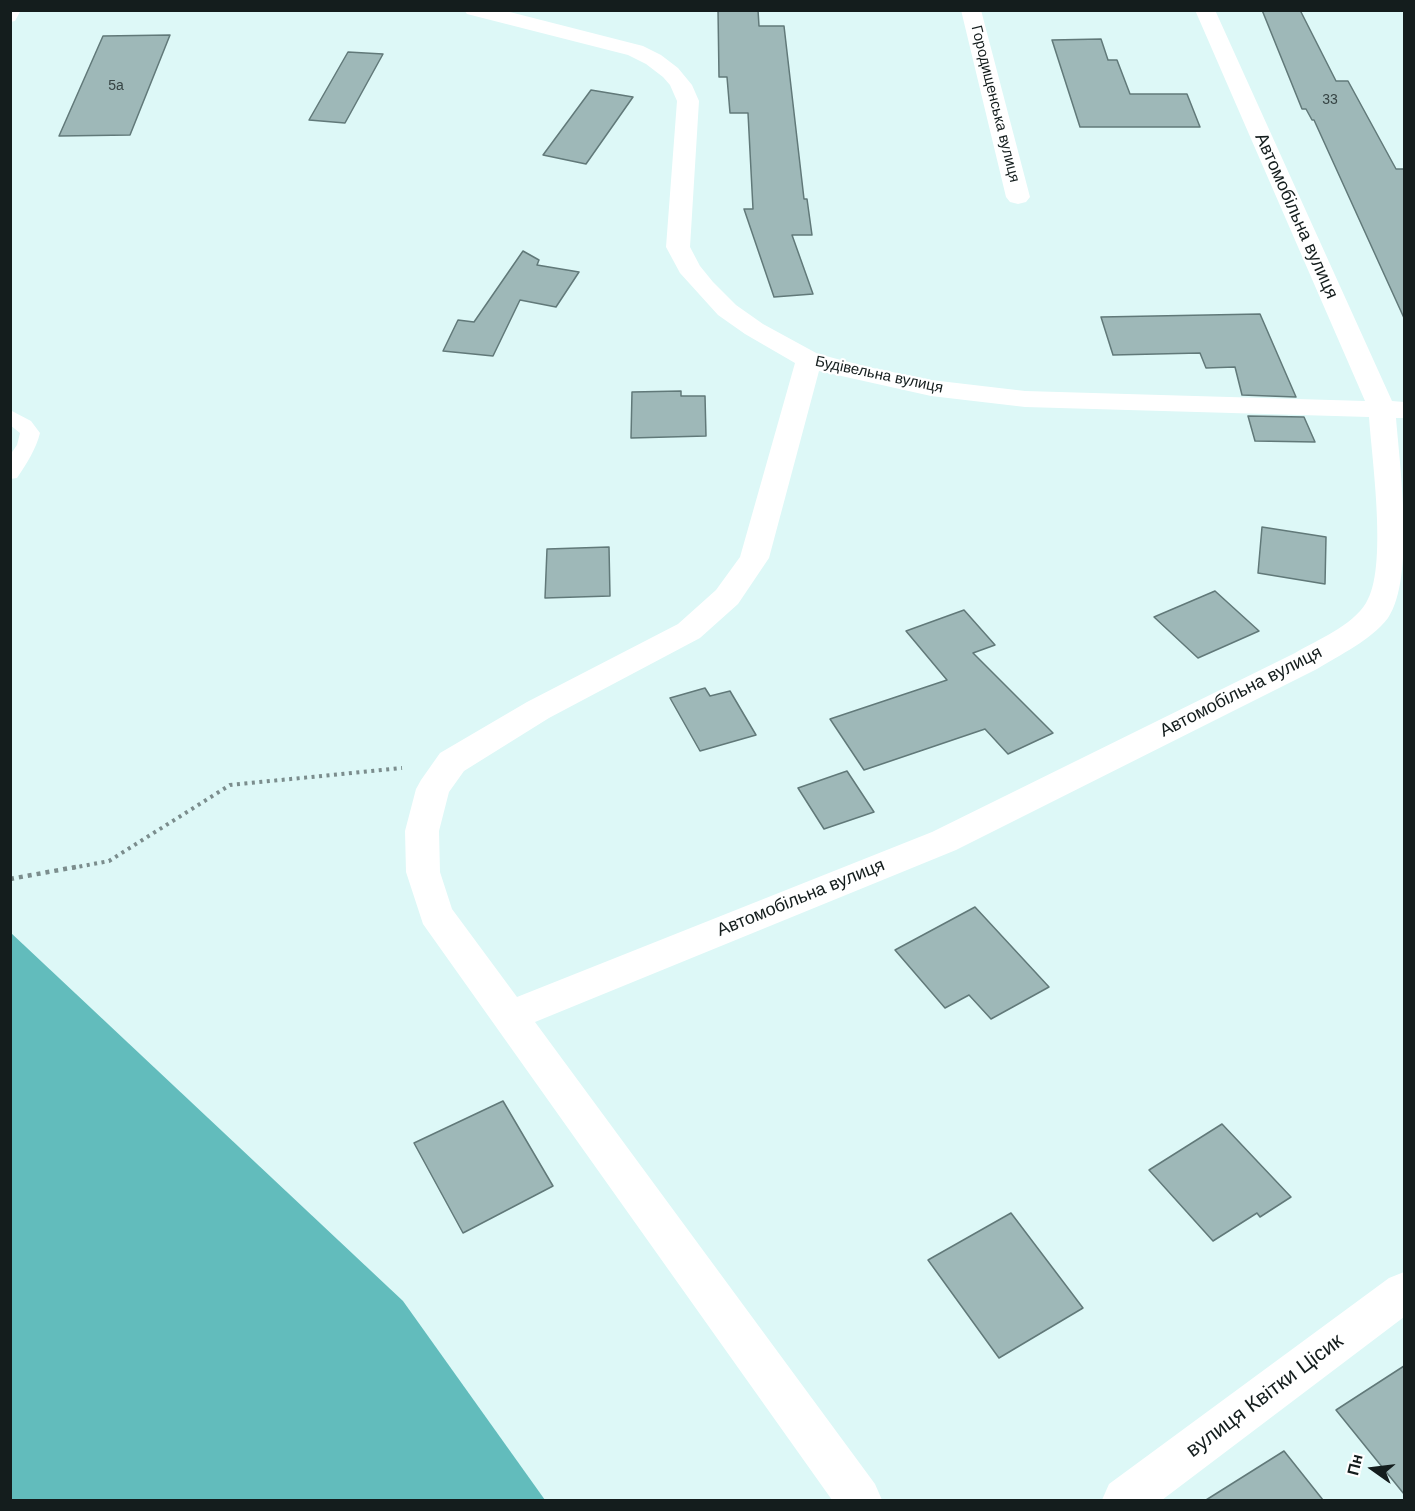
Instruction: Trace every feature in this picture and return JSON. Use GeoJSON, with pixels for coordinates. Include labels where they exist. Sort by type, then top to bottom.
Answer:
{"type":"FeatureCollection","features":[{"type":"Feature","properties":{"kind":"street","name":"Будівельна вулиця"},"geometry":{"type":"LineString","coordinates":[[474,10],[548,18],[642,54],[659,63],[683,86],[688,101],[678,247],[688,268],[727,309],[754,329],[808,360],[931,388],[1025,399],[1393,409]]}},
{"type":"Feature","properties":{"kind":"street","name":"Городищенська вулиця"},"geometry":{"type":"LineString","coordinates":[[971,10],[1018,197]]}},
{"type":"Feature","properties":{"kind":"street","name":"Автомобільна вулиця"},"geometry":{"type":"LineString","coordinates":[[509,1016],[944,841],[1306,661],[1363,626],[1378,610],[1387,591],[1393,561],[1393,409],[1205,10]]}},
{"type":"Feature","properties":{"kind":"street"},"geometry":{"type":"LineString","coordinates":[[808,360],[754,558],[728,597],[689,631],[538,710],[452,762],[433,789],[422,831],[423,872],[436,914],[858,1500]]}},
{"type":"Feature","properties":{"kind":"street","name":"вулиця Квітки Цісик"},"geometry":{"type":"LineString","coordinates":[[1125,1500],[1404,1292]]}},
{"type":"Feature","properties":{"kind":"lane"},"geometry":{"type":"LineString","coordinates":[[10,18],[14,10]]}},
{"type":"Feature","properties":{"kind":"lane"},"geometry":{"type":"LineString","coordinates":[[10,416],[24,425],[30,433],[27,445],[10,472]]}},
{"type":"Feature","properties":{"kind":"path"},"geometry":{"type":"LineString","coordinates":[[10,879],[109,861],[230,786],[452,762]]}},
{"type":"Feature","properties":{"kind":"shaded area"},"geometry":{"type":"Polygon","coordinates":[[[10,932],[403,1301],[545,1500],[11,1500],[10,932]]]}},
{"type":"Feature","properties":{"kind":"building"},"geometry":{"type":"Polygon","coordinates":[[[718,10],[758,10],[759,26],[784,26],[804,199],[807,199],[812,235],[792,235],[813,294],[774,297],[744,209],[753,209],[748,113],[730,113],[727,77],[719,77],[718,10]]]}},
{"type":"Feature","properties":{"kind":"building"},"geometry":{"type":"Polygon","coordinates":[[[1262,10],[1300,10],[1336,81],[1348,81],[1396,169],[1404,169],[1404,318],[1314,120],[1306,109],[1302,109],[1262,10]]]}},
{"type":"Feature","properties":{"kind":"building"},"geometry":{"type":"Polygon","coordinates":[[[170,35],[130,135],[59,136],[103,36],[170,35]]]}},
{"type":"Feature","properties":{"kind":"building"},"geometry":{"type":"Polygon","coordinates":[[[1101,39],[1108,60],[1117,60],[1130,94],[1187,94],[1200,127],[1080,127],[1052,40],[1101,39]]]}},
{"type":"Feature","properties":{"kind":"building"},"geometry":{"type":"Polygon","coordinates":[[[348,52],[383,54],[345,123],[309,120],[348,52]]]}},
{"type":"Feature","properties":{"kind":"building"},"geometry":{"type":"Polygon","coordinates":[[[591,90],[633,97],[586,164],[543,155],[591,90]]]}},
{"type":"Feature","properties":{"kind":"building"},"geometry":{"type":"Polygon","coordinates":[[[523,251],[539,260],[537,265],[579,272],[556,307],[520,300],[493,356],[443,351],[458,320],[474,322],[523,251]]]}},
{"type":"Feature","properties":{"kind":"building"},"geometry":{"type":"Polygon","coordinates":[[[1260,314],[1296,397],[1242,395],[1235,367],[1206,368],[1200,353],[1113,355],[1101,317],[1260,314]]]}},
{"type":"Feature","properties":{"kind":"building"},"geometry":{"type":"Polygon","coordinates":[[[681,391],[681,396],[705,396],[706,436],[631,438],[632,392],[681,391]]]}},
{"type":"Feature","properties":{"kind":"building"},"geometry":{"type":"Polygon","coordinates":[[[1248,416],[1304,417],[1315,442],[1255,441],[1248,416]]]}},
{"type":"Feature","properties":{"kind":"building"},"geometry":{"type":"Polygon","coordinates":[[[1262,527],[1326,537],[1325,584],[1258,573],[1262,527]]]}},
{"type":"Feature","properties":{"kind":"building"},"geometry":{"type":"Polygon","coordinates":[[[609,547],[610,596],[545,598],[547,549],[609,547]]]}},
{"type":"Feature","properties":{"kind":"building"},"geometry":{"type":"Polygon","coordinates":[[[1215,591],[1259,631],[1198,658],[1154,617],[1215,591]]]}},
{"type":"Feature","properties":{"kind":"building"},"geometry":{"type":"Polygon","coordinates":[[[964,610],[995,645],[973,653],[1053,733],[1008,754],[985,729],[864,770],[830,719],[947,680],[906,631],[964,610]]]}},
{"type":"Feature","properties":{"kind":"building"},"geometry":{"type":"Polygon","coordinates":[[[705,688],[710,696],[730,691],[756,735],[700,751],[670,698],[705,688]]]}},
{"type":"Feature","properties":{"kind":"building"},"geometry":{"type":"Polygon","coordinates":[[[847,771],[874,812],[824,829],[798,788],[847,771]]]}},
{"type":"Feature","properties":{"kind":"building"},"geometry":{"type":"Polygon","coordinates":[[[975,907],[1049,987],[991,1019],[969,995],[945,1008],[895,950],[975,907]]]}},
{"type":"Feature","properties":{"kind":"building"},"geometry":{"type":"Polygon","coordinates":[[[503,1101],[553,1186],[463,1233],[414,1143],[503,1101]]]}},
{"type":"Feature","properties":{"kind":"building"},"geometry":{"type":"Polygon","coordinates":[[[1222,1124],[1291,1197],[1260,1217],[1257,1213],[1213,1241],[1149,1170],[1222,1124]]]}},
{"type":"Feature","properties":{"kind":"building"},"geometry":{"type":"Polygon","coordinates":[[[1011,1213],[1083,1308],[999,1358],[928,1260],[1011,1213]]]}},
{"type":"Feature","properties":{"kind":"building"},"geometry":{"type":"Polygon","coordinates":[[[1404,1366],[1404,1494],[1336,1410],[1404,1366]]]}},
{"type":"Feature","properties":{"kind":"building"},"geometry":{"type":"Polygon","coordinates":[[[1284,1451],[1323,1500],[1206,1500],[1284,1451]]]}}]}
